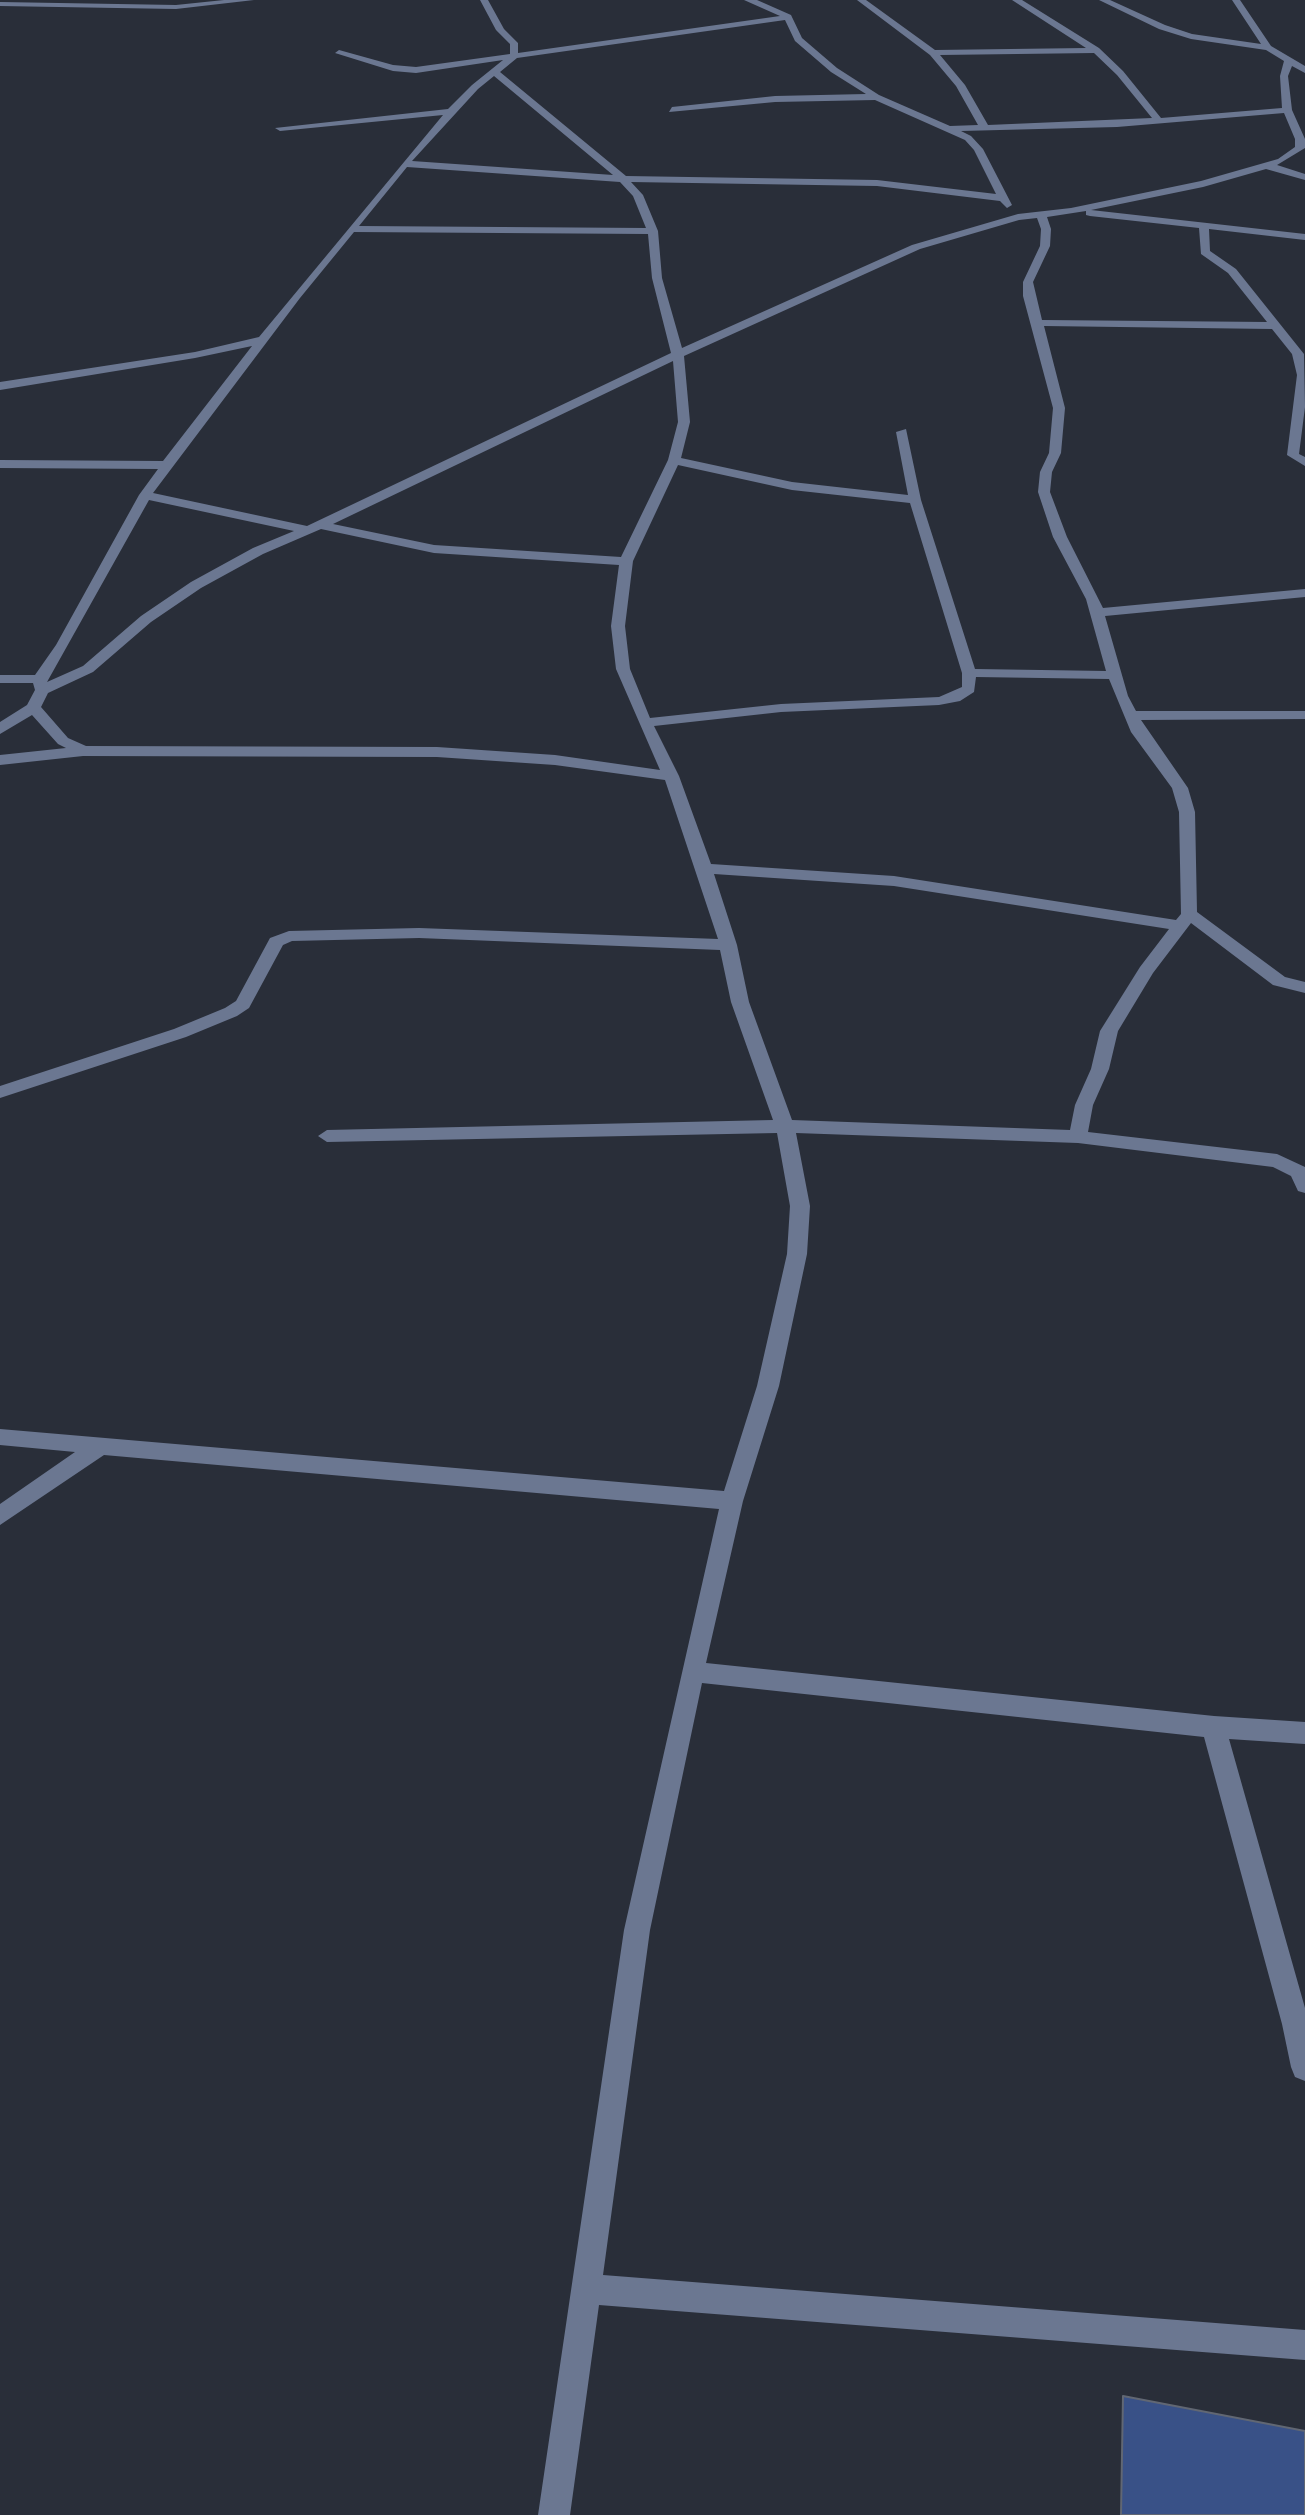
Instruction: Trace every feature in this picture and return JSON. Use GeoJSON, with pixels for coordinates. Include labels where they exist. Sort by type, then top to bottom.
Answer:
{"type":"FeatureCollection","features":[{"type":"Feature","properties":{"kind":"street"},"geometry":{"type":"LineString","coordinates":[[0,4],[176,7],[250,0]]}},
{"type":"Feature","properties":{"kind":"street"},"geometry":{"type":"LineString","coordinates":[[484,0],[500,30],[514,43],[514,56]]}},
{"type":"Feature","properties":{"kind":"street"},"geometry":{"type":"LineString","coordinates":[[748,0],[774,3],[788,17],[798,39]]}},
{"type":"Feature","properties":{"kind":"street"},"geometry":{"type":"LineString","coordinates":[[861,0],[933,53],[960,85],[984,127]]}},
{"type":"Feature","properties":{"kind":"street"},"geometry":{"type":"LineString","coordinates":[[1016,0],[1096,50],[1120,73],[1159,121]]}},
{"type":"Feature","properties":{"kind":"street"},"geometry":{"type":"LineString","coordinates":[[1103,0],[1162,27],[1191,36],[1268,48],[1305,70]]}},
{"type":"Feature","properties":{"kind":"street"},"geometry":{"type":"LineString","coordinates":[[1236,0],[1268,48]]}},
{"type":"Feature","properties":{"kind":"street"},"geometry":{"type":"LineString","coordinates":[[339,53],[393,68],[416,70],[788,17]]}},
{"type":"Feature","properties":{"kind":"street"},"geometry":{"type":"LineString","coordinates":[[751,23],[786,32],[834,70],[876,97],[968,138],[978,149],[1002,198],[1018,217]]}},
{"type":"Feature","properties":{"kind":"street"},"geometry":{"type":"LineString","coordinates":[[933,53],[1096,50]]}},
{"type":"Feature","properties":{"kind":"street"},"geometry":{"type":"LineString","coordinates":[[0,729],[33,708],[41,685],[145,495],[167,465],[448,112],[514,56]]}},
{"type":"Feature","properties":{"kind":"street"},"geometry":{"type":"LineString","coordinates":[[0,679],[41,685],[88,669],[146,619],[196,585],[258,551],[314,528],[509,432],[916,247],[1018,217],[1071,211],[1203,184],[1268,166],[1300,148],[1300,139],[1287,110],[1284,76],[1289,60]]}},
{"type":"Feature","properties":{"kind":"street"},"geometry":{"type":"LineString","coordinates":[[494,71],[623,179],[638,195],[653,231],[657,278],[684,389],[684,422],[674,460],[626,561],[618,626],[623,669],[671,776],[704,868],[728,945],[740,1002],[785,1126],[800,1206],[797,1254],[768,1386],[732,1501],[637,1930],[554,2515]]}},
{"type":"Feature","properties":{"kind":"street"},"geometry":{"type":"LineString","coordinates":[[672,110],[775,99],[876,97]]}},
{"type":"Feature","properties":{"kind":"street"},"geometry":{"type":"LineString","coordinates":[[950,129],[1159,121],[1287,110]]}},
{"type":"Feature","properties":{"kind":"street"},"geometry":{"type":"LineString","coordinates":[[280,128],[448,112]]}},
{"type":"Feature","properties":{"kind":"street"},"geometry":{"type":"LineString","coordinates":[[406,164],[623,179],[877,183],[1002,198]]}},
{"type":"Feature","properties":{"kind":"street"},"geometry":{"type":"LineString","coordinates":[[1268,166],[1305,177]]}},
{"type":"Feature","properties":{"kind":"street"},"geometry":{"type":"LineString","coordinates":[[1071,211],[1305,237]]}},
{"type":"Feature","properties":{"kind":"street"},"geometry":{"type":"LineString","coordinates":[[1041,215],[1046,229],[1045,246],[1028,282],[1059,408],[1055,453],[1046,472],[1044,492],[1055,525],[1093,599],[1115,675],[1131,716],[1180,788],[1187,812],[1184,920],[1146,971],[1109,1031],[1100,1069],[1084,1105],[1078,1137]]}},
{"type":"Feature","properties":{"kind":"street"},"geometry":{"type":"LineString","coordinates":[[1204,226],[1205,252],[1232,271],[1301,354],[1303,375],[1293,455],[1305,462]]}},
{"type":"Feature","properties":{"kind":"street"},"geometry":{"type":"LineString","coordinates":[[353,229],[653,231]]}},
{"type":"Feature","properties":{"kind":"street"},"geometry":{"type":"LineString","coordinates":[[1037,323],[1278,326]]}},
{"type":"Feature","properties":{"kind":"street"},"geometry":{"type":"LineString","coordinates":[[0,386],[195,355],[266,339]]}},
{"type":"Feature","properties":{"kind":"street"},"geometry":{"type":"LineString","coordinates":[[645,723],[781,708],[939,701],[955,698],[969,689],[969,673],[915,500],[902,432]]}},
{"type":"Feature","properties":{"kind":"street"},"geometry":{"type":"LineString","coordinates":[[674,460],[792,486],[915,500]]}},
{"type":"Feature","properties":{"kind":"street"},"geometry":{"type":"LineString","coordinates":[[0,464],[167,465]]}},
{"type":"Feature","properties":{"kind":"street"},"geometry":{"type":"LineString","coordinates":[[145,495],[434,549],[626,561]]}},
{"type":"Feature","properties":{"kind":"street"},"geometry":{"type":"LineString","coordinates":[[1096,613],[1305,593]]}},
{"type":"Feature","properties":{"kind":"street"},"geometry":{"type":"LineString","coordinates":[[969,673],[1115,675]]}},
{"type":"Feature","properties":{"kind":"street"},"geometry":{"type":"LineString","coordinates":[[33,708],[63,741],[83,751]]}},
{"type":"Feature","properties":{"kind":"street"},"geometry":{"type":"LineString","coordinates":[[1131,716],[1305,715]]}},
{"type":"Feature","properties":{"kind":"street"},"geometry":{"type":"LineString","coordinates":[[0,760],[83,751],[437,752],[555,760],[671,776]]}},
{"type":"Feature","properties":{"kind":"street"},"geometry":{"type":"LineString","coordinates":[[704,868],[894,881],[1184,920],[1279,981],[1305,988]]}},
{"type":"Feature","properties":{"kind":"street"},"geometry":{"type":"LineString","coordinates":[[0,1092],[165,1038],[231,1012],[243,1004],[276,942],[289,936],[419,933],[728,945]]}},
{"type":"Feature","properties":{"kind":"street"},"geometry":{"type":"LineString","coordinates":[[327,1136],[785,1126],[1078,1137],[1277,1161],[1298,1172],[1305,1186]]}},
{"type":"Feature","properties":{"kind":"street"},"geometry":{"type":"LineString","coordinates":[[0,1437],[97,1448],[732,1501]]}},
{"type":"Feature","properties":{"kind":"street"},"geometry":{"type":"LineString","coordinates":[[0,1516],[97,1448]]}},
{"type":"Feature","properties":{"kind":"street"},"geometry":{"type":"LineString","coordinates":[[692,1672],[1214,1727],[1305,1733]]}},
{"type":"Feature","properties":{"kind":"street"},"geometry":{"type":"LineString","coordinates":[[1214,1727],[1296,2024],[1305,2067]]}},
{"type":"Feature","properties":{"kind":"street"},"geometry":{"type":"LineString","coordinates":[[588,2289],[1305,2345]]}},
{"type":"Feature","properties":{"kind":"building"},"geometry":{"type":"Polygon","coordinates":[[[1123,2396],[1305,2431],[1305,2515],[1121,2515],[1123,2396]]]}}]}
